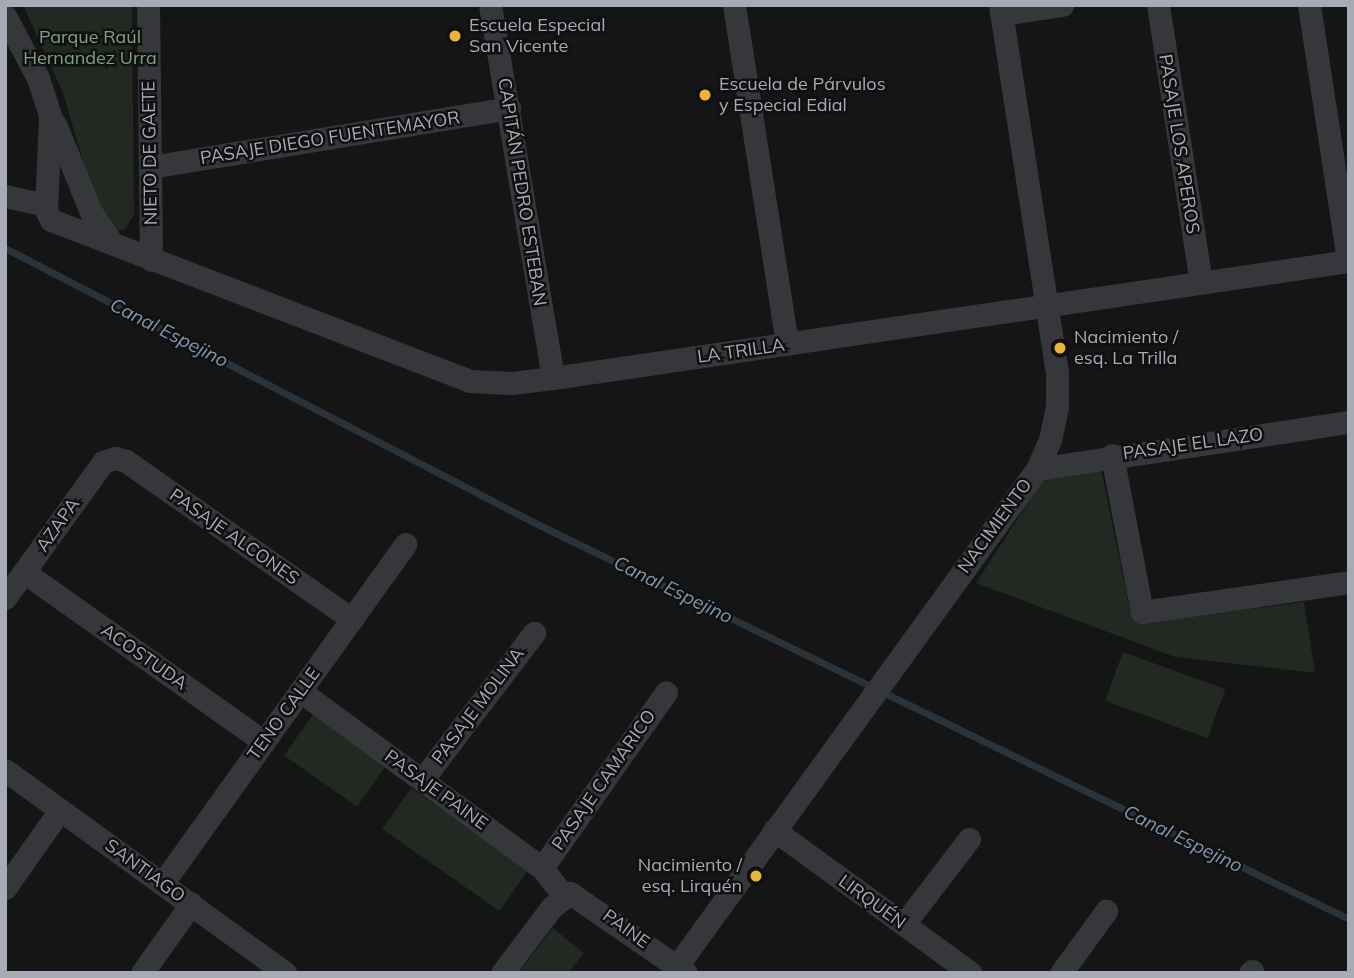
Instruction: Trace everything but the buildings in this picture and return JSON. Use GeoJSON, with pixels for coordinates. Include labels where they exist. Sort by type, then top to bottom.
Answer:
{"type":"FeatureCollection","features":[{"type":"Feature","properties":{"kind":"street","name":"NIETO DE GAETE"},"geometry":{"type":"LineString","coordinates":[[148,5],[151,260]]}},
{"type":"Feature","properties":{"kind":"street","name":"CAPITÁN PEDRO ESTEBAN"},"geometry":{"type":"LineString","coordinates":[[490,5],[553,379]]}},
{"type":"Feature","properties":{"kind":"street"},"geometry":{"type":"LineString","coordinates":[[734,5],[787,344]]}},
{"type":"Feature","properties":{"kind":"street"},"geometry":{"type":"LineString","coordinates":[[1001,10],[1062,5]]}},
{"type":"Feature","properties":{"kind":"street","name":"PASAJE LOS APEROS"},"geometry":{"type":"LineString","coordinates":[[1158,5],[1200,282]]}},
{"type":"Feature","properties":{"kind":"street"},"geometry":{"type":"LineString","coordinates":[[1309,5],[1348,261]]}},
{"type":"Feature","properties":{"kind":"street","name":"NACIMIENTO"},"geometry":{"type":"LineString","coordinates":[[681,970],[774,830],[1037,469],[1057,408],[1057,373],[1001,10]]}},
{"type":"Feature","properties":{"kind":"street"},"geometry":{"type":"LineString","coordinates":[[5,16],[38,78],[50,116],[90,212],[112,243]]}},
{"type":"Feature","properties":{"kind":"street","name":"PASAJE DIEGO FUENTEMAYOR"},"geometry":{"type":"LineString","coordinates":[[150,167],[509,108]]}},
{"type":"Feature","properties":{"kind":"street"},"geometry":{"type":"LineString","coordinates":[[5,196],[46,205],[50,116]]}},
{"type":"Feature","properties":{"kind":"street","name":"LA TRILLA"},"geometry":{"type":"LineString","coordinates":[[46,205],[51,220],[151,260],[451,376],[491,383],[553,379],[1348,261]]}},
{"type":"Feature","properties":{"kind":"street","name":"PASAJE EL LAZO"},"geometry":{"type":"LineString","coordinates":[[1037,469],[1112,455],[1349,422]]}},
{"type":"Feature","properties":{"kind":"street"},"geometry":{"type":"LineString","coordinates":[[1112,455],[1142,612],[1349,582]]}},
{"type":"Feature","properties":{"kind":"street","name":"AZAPA"},"geometry":{"type":"LineString","coordinates":[[5,598],[103,461],[115,458]]}},
{"type":"Feature","properties":{"kind":"street","name":"PASAJE ALCONES"},"geometry":{"type":"LineString","coordinates":[[115,458],[126,461],[352,619]]}},
{"type":"Feature","properties":{"kind":"street","name":"TENO CALLE"},"geometry":{"type":"LineString","coordinates":[[162,884],[405,544]]}},
{"type":"Feature","properties":{"kind":"street","name":"ACOSTUDA"},"geometry":{"type":"LineString","coordinates":[[24,572],[264,742]]}},
{"type":"Feature","properties":{"kind":"street","name":"PASAJE MOLINA"},"geometry":{"type":"LineString","coordinates":[[422,780],[534,633]]}},
{"type":"Feature","properties":{"kind":"street","name":"PASAJE PAINE"},"geometry":{"type":"LineString","coordinates":[[300,691],[542,868],[564,896]]}},
{"type":"Feature","properties":{"kind":"street","name":"PASAJE CAMARICO"},"geometry":{"type":"LineString","coordinates":[[542,868],[666,692]]}},
{"type":"Feature","properties":{"kind":"street","name":"SANTIAGO"},"geometry":{"type":"LineString","coordinates":[[5,770],[285,973]]}},
{"type":"Feature","properties":{"kind":"street"},"geometry":{"type":"LineString","coordinates":[[5,888],[60,810]]}},
{"type":"Feature","properties":{"kind":"street","name":"LIRQUÉN"},"geometry":{"type":"LineString","coordinates":[[774,830],[971,973]]}},
{"type":"Feature","properties":{"kind":"street"},"geometry":{"type":"LineString","coordinates":[[904,924],[969,839]]}},
{"type":"Feature","properties":{"kind":"street","name":"PAINE"},"geometry":{"type":"LineString","coordinates":[[564,896],[570,893],[585,899],[681,970]]}},
{"type":"Feature","properties":{"kind":"street"},"geometry":{"type":"LineString","coordinates":[[502,973],[564,896]]}},
{"type":"Feature","properties":{"kind":"street"},"geometry":{"type":"LineString","coordinates":[[142,973],[191,904]]}},
{"type":"Feature","properties":{"kind":"street"},"geometry":{"type":"LineString","coordinates":[[1061,973],[1106,911]]}},
{"type":"Feature","properties":{"kind":"green space","name":"Parque Raúl Hernandez Urra"},"geometry":{"type":"Polygon","coordinates":[[[23,5],[132,5],[134,215],[125,229],[118,231],[100,219],[63,93],[23,5]]]}},
{"type":"Feature","properties":{"kind":"green space"},"geometry":{"type":"Polygon","coordinates":[[[1100,464],[1129,606],[1151,622],[1304,602],[1315,673],[1175,657],[976,583],[1044,478],[1100,464]]]}},
{"type":"Feature","properties":{"kind":"green space"},"geometry":{"type":"Polygon","coordinates":[[[1123,652],[1225,689],[1208,738],[1105,701],[1123,652]]]}},
{"type":"Feature","properties":{"kind":"green space"},"geometry":{"type":"Polygon","coordinates":[[[314,713],[387,764],[357,807],[284,756],[314,713]]]}},
{"type":"Feature","properties":{"kind":"green space"},"geometry":{"type":"Polygon","coordinates":[[[411,788],[528,870],[499,911],[382,829],[411,788]]]}},
{"type":"Feature","properties":{"kind":"green space"},"geometry":{"type":"Polygon","coordinates":[[[553,928],[584,953],[568,973],[518,973],[553,928]]]}},
{"type":"Feature","properties":{"kind":"waterway","name":"Canal Espejino"},"geometry":{"type":"LineString","coordinates":[[5,248],[535,523],[1349,919]]}},
{"type":"Feature","properties":{"kind":"place","name":"Escuela Especial San Vicente"},"geometry":{"type":"Point","coordinates":[455,36]}},
{"type":"Feature","properties":{"kind":"place","name":"Escuela de Párvulos y Especial Edial"},"geometry":{"type":"Point","coordinates":[705,95]}},
{"type":"Feature","properties":{"kind":"place","name":"Nacimiento / esq. La Trilla"},"geometry":{"type":"Point","coordinates":[1060,348]}},
{"type":"Feature","properties":{"kind":"place","name":"Nacimiento / esq. Lirquén"},"geometry":{"type":"Point","coordinates":[756,876]}}]}
